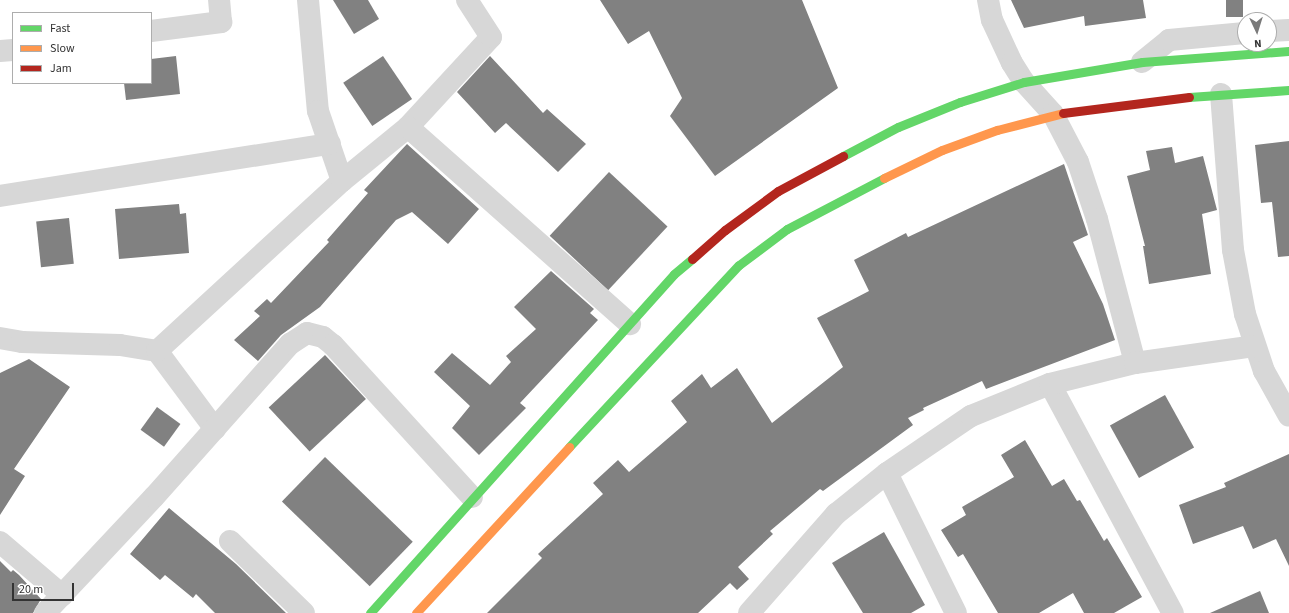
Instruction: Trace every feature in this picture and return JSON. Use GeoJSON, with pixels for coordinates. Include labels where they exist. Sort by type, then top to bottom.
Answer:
{"type":"FeatureCollection","features":[{"type":"Feature","properties":{"kind":"main road"},"geometry":{"type":"LineString","coordinates":[[370,613],[472,497],[674,274],[725,230],[778,191],[898,128],[960,102],[1024,82],[1142,62],[1289,51]]}},
{"type":"Feature","properties":{"kind":"main road"},"geometry":{"type":"LineString","coordinates":[[416,613],[699,306],[740,265],[787,229],[889,174],[976,137],[1053,114],[1150,101],[1221,94],[1289,90]]}},
{"type":"Feature","properties":{"kind":"street"},"geometry":{"type":"LineString","coordinates":[[152,31],[221,22],[219,0]]}},
{"type":"Feature","properties":{"kind":"street"},"geometry":{"type":"LineString","coordinates":[[308,0],[318,111],[342,181]]}},
{"type":"Feature","properties":{"kind":"street"},"geometry":{"type":"LineString","coordinates":[[157,351],[342,181],[408,127],[491,36],[468,0]]}},
{"type":"Feature","properties":{"kind":"street"},"geometry":{"type":"LineString","coordinates":[[988,0],[1001,42],[1024,82],[1053,114],[1078,162],[1097,219],[1134,363]]}},
{"type":"Feature","properties":{"kind":"street"},"geometry":{"type":"LineString","coordinates":[[1277,31],[1289,30]]}},
{"type":"Feature","properties":{"kind":"street"},"geometry":{"type":"LineString","coordinates":[[1142,62],[1169,40],[1237,34]]}},
{"type":"Feature","properties":{"kind":"street"},"geometry":{"type":"LineString","coordinates":[[0,51],[12,50]]}},
{"type":"Feature","properties":{"kind":"street"},"geometry":{"type":"LineString","coordinates":[[1221,94],[1233,250],[1245,314],[1254,346],[1282,388],[1289,416]]}},
{"type":"Feature","properties":{"kind":"street"},"geometry":{"type":"LineString","coordinates":[[408,127],[630,324]]}},
{"type":"Feature","properties":{"kind":"street"},"geometry":{"type":"LineString","coordinates":[[0,196],[330,144]]}},
{"type":"Feature","properties":{"kind":"street"},"geometry":{"type":"LineString","coordinates":[[45,613],[215,429],[290,344],[307,333],[323,337],[472,497]]}},
{"type":"Feature","properties":{"kind":"street"},"geometry":{"type":"LineString","coordinates":[[0,338],[22,342],[120,345],[157,351],[215,429]]}},
{"type":"Feature","properties":{"kind":"street"},"geometry":{"type":"LineString","coordinates":[[749,613],[836,514],[887,473],[971,416],[1050,384],[1134,363],[1254,346]]}},
{"type":"Feature","properties":{"kind":"street"},"geometry":{"type":"LineString","coordinates":[[1050,384],[1173,613]]}},
{"type":"Feature","properties":{"kind":"street"},"geometry":{"type":"LineString","coordinates":[[887,473],[956,613]]}},
{"type":"Feature","properties":{"kind":"street"},"geometry":{"type":"LineString","coordinates":[[230,541],[304,613]]}},
{"type":"Feature","properties":{"kind":"street"},"geometry":{"type":"LineString","coordinates":[[0,542],[62,595]]}},
{"type":"Feature","properties":{"kind":"building"},"geometry":{"type":"Polygon","coordinates":[[[333,0],[368,0],[379,19],[354,34],[333,0]]]}},
{"type":"Feature","properties":{"kind":"building"},"geometry":{"type":"Polygon","coordinates":[[[600,0],[802,0],[838,88],[715,176],[670,116],[682,98],[649,31],[628,44],[600,0]]]}},
{"type":"Feature","properties":{"kind":"building"},"geometry":{"type":"Polygon","coordinates":[[[1011,0],[1143,0],[1146,18],[1085,26],[1084,16],[1024,28],[1011,0]]]}},
{"type":"Feature","properties":{"kind":"building"},"geometry":{"type":"Polygon","coordinates":[[[1226,0],[1243,0],[1243,12],[1237,12],[1237,17],[1226,17],[1226,0]]]}},
{"type":"Feature","properties":{"kind":"building"},"geometry":{"type":"Polygon","coordinates":[[[176,56],[180,94],[126,100],[124,84],[152,84],[152,59],[176,56]]]}},
{"type":"Feature","properties":{"kind":"building"},"geometry":{"type":"Polygon","coordinates":[[[383,56],[412,99],[372,126],[343,83],[383,56]]]}},
{"type":"Feature","properties":{"kind":"building"},"geometry":{"type":"Polygon","coordinates":[[[490,56],[543,113],[547,109],[586,144],[558,172],[506,123],[495,133],[457,92],[490,56]]]}},
{"type":"Feature","properties":{"kind":"building"},"geometry":{"type":"Polygon","coordinates":[[[1289,141],[1289,256],[1278,257],[1272,202],[1261,203],[1255,145],[1289,141]]]}},
{"type":"Feature","properties":{"kind":"building"},"geometry":{"type":"Polygon","coordinates":[[[407,144],[479,209],[448,244],[412,212],[396,220],[320,307],[281,335],[258,361],[234,340],[260,316],[254,311],[267,299],[271,303],[329,242],[327,240],[368,193],[364,190],[407,144]]]}},
{"type":"Feature","properties":{"kind":"building"},"geometry":{"type":"Polygon","coordinates":[[[1172,147],[1175,163],[1203,156],[1217,210],[1202,214],[1211,274],[1149,284],[1143,246],[1145,246],[1127,176],[1150,170],[1146,151],[1172,147]]]}},
{"type":"Feature","properties":{"kind":"building"},"geometry":{"type":"Polygon","coordinates":[[[1064,164],[1088,235],[1073,242],[1103,304],[1115,340],[986,389],[982,381],[923,408],[924,410],[908,418],[913,425],[823,491],[820,489],[770,531],[773,534],[738,567],[749,579],[737,590],[730,583],[698,613],[487,613],[542,558],[538,554],[603,494],[593,483],[618,460],[629,472],[687,422],[671,401],[702,374],[711,388],[737,368],[772,423],[843,367],[817,318],[869,291],[854,260],[906,233],[908,237],[1064,164]]]}},
{"type":"Feature","properties":{"kind":"building"},"geometry":{"type":"Polygon","coordinates":[[[609,172],[668,227],[608,290],[550,236],[609,172]]]}},
{"type":"Feature","properties":{"kind":"building"},"geometry":{"type":"Polygon","coordinates":[[[179,204],[180,214],[186,213],[189,253],[119,259],[115,209],[179,204]]]}},
{"type":"Feature","properties":{"kind":"building"},"geometry":{"type":"Polygon","coordinates":[[[69,218],[74,264],[41,267],[36,221],[69,218]]]}},
{"type":"Feature","properties":{"kind":"building"},"geometry":{"type":"Polygon","coordinates":[[[551,271],[594,309],[590,313],[598,320],[520,403],[526,408],[479,455],[452,428],[470,406],[434,372],[452,353],[490,385],[511,362],[506,356],[536,329],[514,307],[551,271]]]}},
{"type":"Feature","properties":{"kind":"building"},"geometry":{"type":"Polygon","coordinates":[[[325,355],[366,399],[310,451],[269,408],[325,355]]]}},
{"type":"Feature","properties":{"kind":"building"},"geometry":{"type":"Polygon","coordinates":[[[29,359],[70,387],[14,469],[25,476],[0,515],[0,373],[29,359]]]}},
{"type":"Feature","properties":{"kind":"building"},"geometry":{"type":"Polygon","coordinates":[[[1165,395],[1194,447],[1139,478],[1110,426],[1165,395]]]}},
{"type":"Feature","properties":{"kind":"building"},"geometry":{"type":"Polygon","coordinates":[[[157,407],[180,424],[164,447],[141,430],[157,407]]]}},
{"type":"Feature","properties":{"kind":"building"},"geometry":{"type":"Polygon","coordinates":[[[1025,440],[1052,486],[1064,479],[1077,501],[1080,500],[1104,541],[1107,538],[1142,597],[1114,613],[1084,613],[1073,593],[1039,613],[998,613],[963,554],[958,557],[941,530],[966,515],[962,507],[1014,477],[1001,455],[1025,440]]]}},
{"type":"Feature","properties":{"kind":"building"},"geometry":{"type":"Polygon","coordinates":[[[1289,454],[1289,566],[1276,539],[1253,549],[1243,526],[1193,544],[1179,505],[1226,487],[1224,483],[1289,454]]]}},
{"type":"Feature","properties":{"kind":"building"},"geometry":{"type":"Polygon","coordinates":[[[325,457],[413,542],[370,586],[282,502],[325,457]]]}},
{"type":"Feature","properties":{"kind":"building"},"geometry":{"type":"Polygon","coordinates":[[[169,508],[236,564],[286,613],[215,613],[196,594],[193,598],[165,575],[160,580],[130,554],[169,508]]]}},
{"type":"Feature","properties":{"kind":"building"},"geometry":{"type":"Polygon","coordinates":[[[884,532],[925,605],[911,613],[863,613],[832,563],[884,532]]]}},
{"type":"Feature","properties":{"kind":"building"},"geometry":{"type":"Polygon","coordinates":[[[0,561],[11,572],[13,570],[19,575],[41,599],[33,613],[0,613],[0,561]]]}},
{"type":"Feature","properties":{"kind":"building"},"geometry":{"type":"Polygon","coordinates":[[[1260,591],[1269,613],[1210,613],[1260,591]]]}},
{"type":"Feature","properties":{"kind":"traffic: fast"},"geometry":{"type":"LineString","coordinates":[[843,156],[898,127],[960,102],[1024,82],[1142,62],[1289,51]]}},
{"type":"Feature","properties":{"kind":"traffic: fast"},"geometry":{"type":"LineString","coordinates":[[1189,97],[1289,90]]}},
{"type":"Feature","properties":{"kind":"traffic: fast"},"geometry":{"type":"LineString","coordinates":[[569,447],[739,265],[787,229],[884,178]]}},
{"type":"Feature","properties":{"kind":"traffic: fast"},"geometry":{"type":"LineString","coordinates":[[370,613],[674,274],[692,259]]}},
{"type":"Feature","properties":{"kind":"traffic: slow"},"geometry":{"type":"LineString","coordinates":[[884,178],[942,150],[997,130],[1063,113]]}},
{"type":"Feature","properties":{"kind":"traffic: slow"},"geometry":{"type":"LineString","coordinates":[[416,613],[569,447]]}},
{"type":"Feature","properties":{"kind":"traffic: jam"},"geometry":{"type":"LineString","coordinates":[[1063,113],[1189,97]]}},
{"type":"Feature","properties":{"kind":"traffic: jam"},"geometry":{"type":"LineString","coordinates":[[692,259],[725,230],[778,191],[843,156]]}}]}
